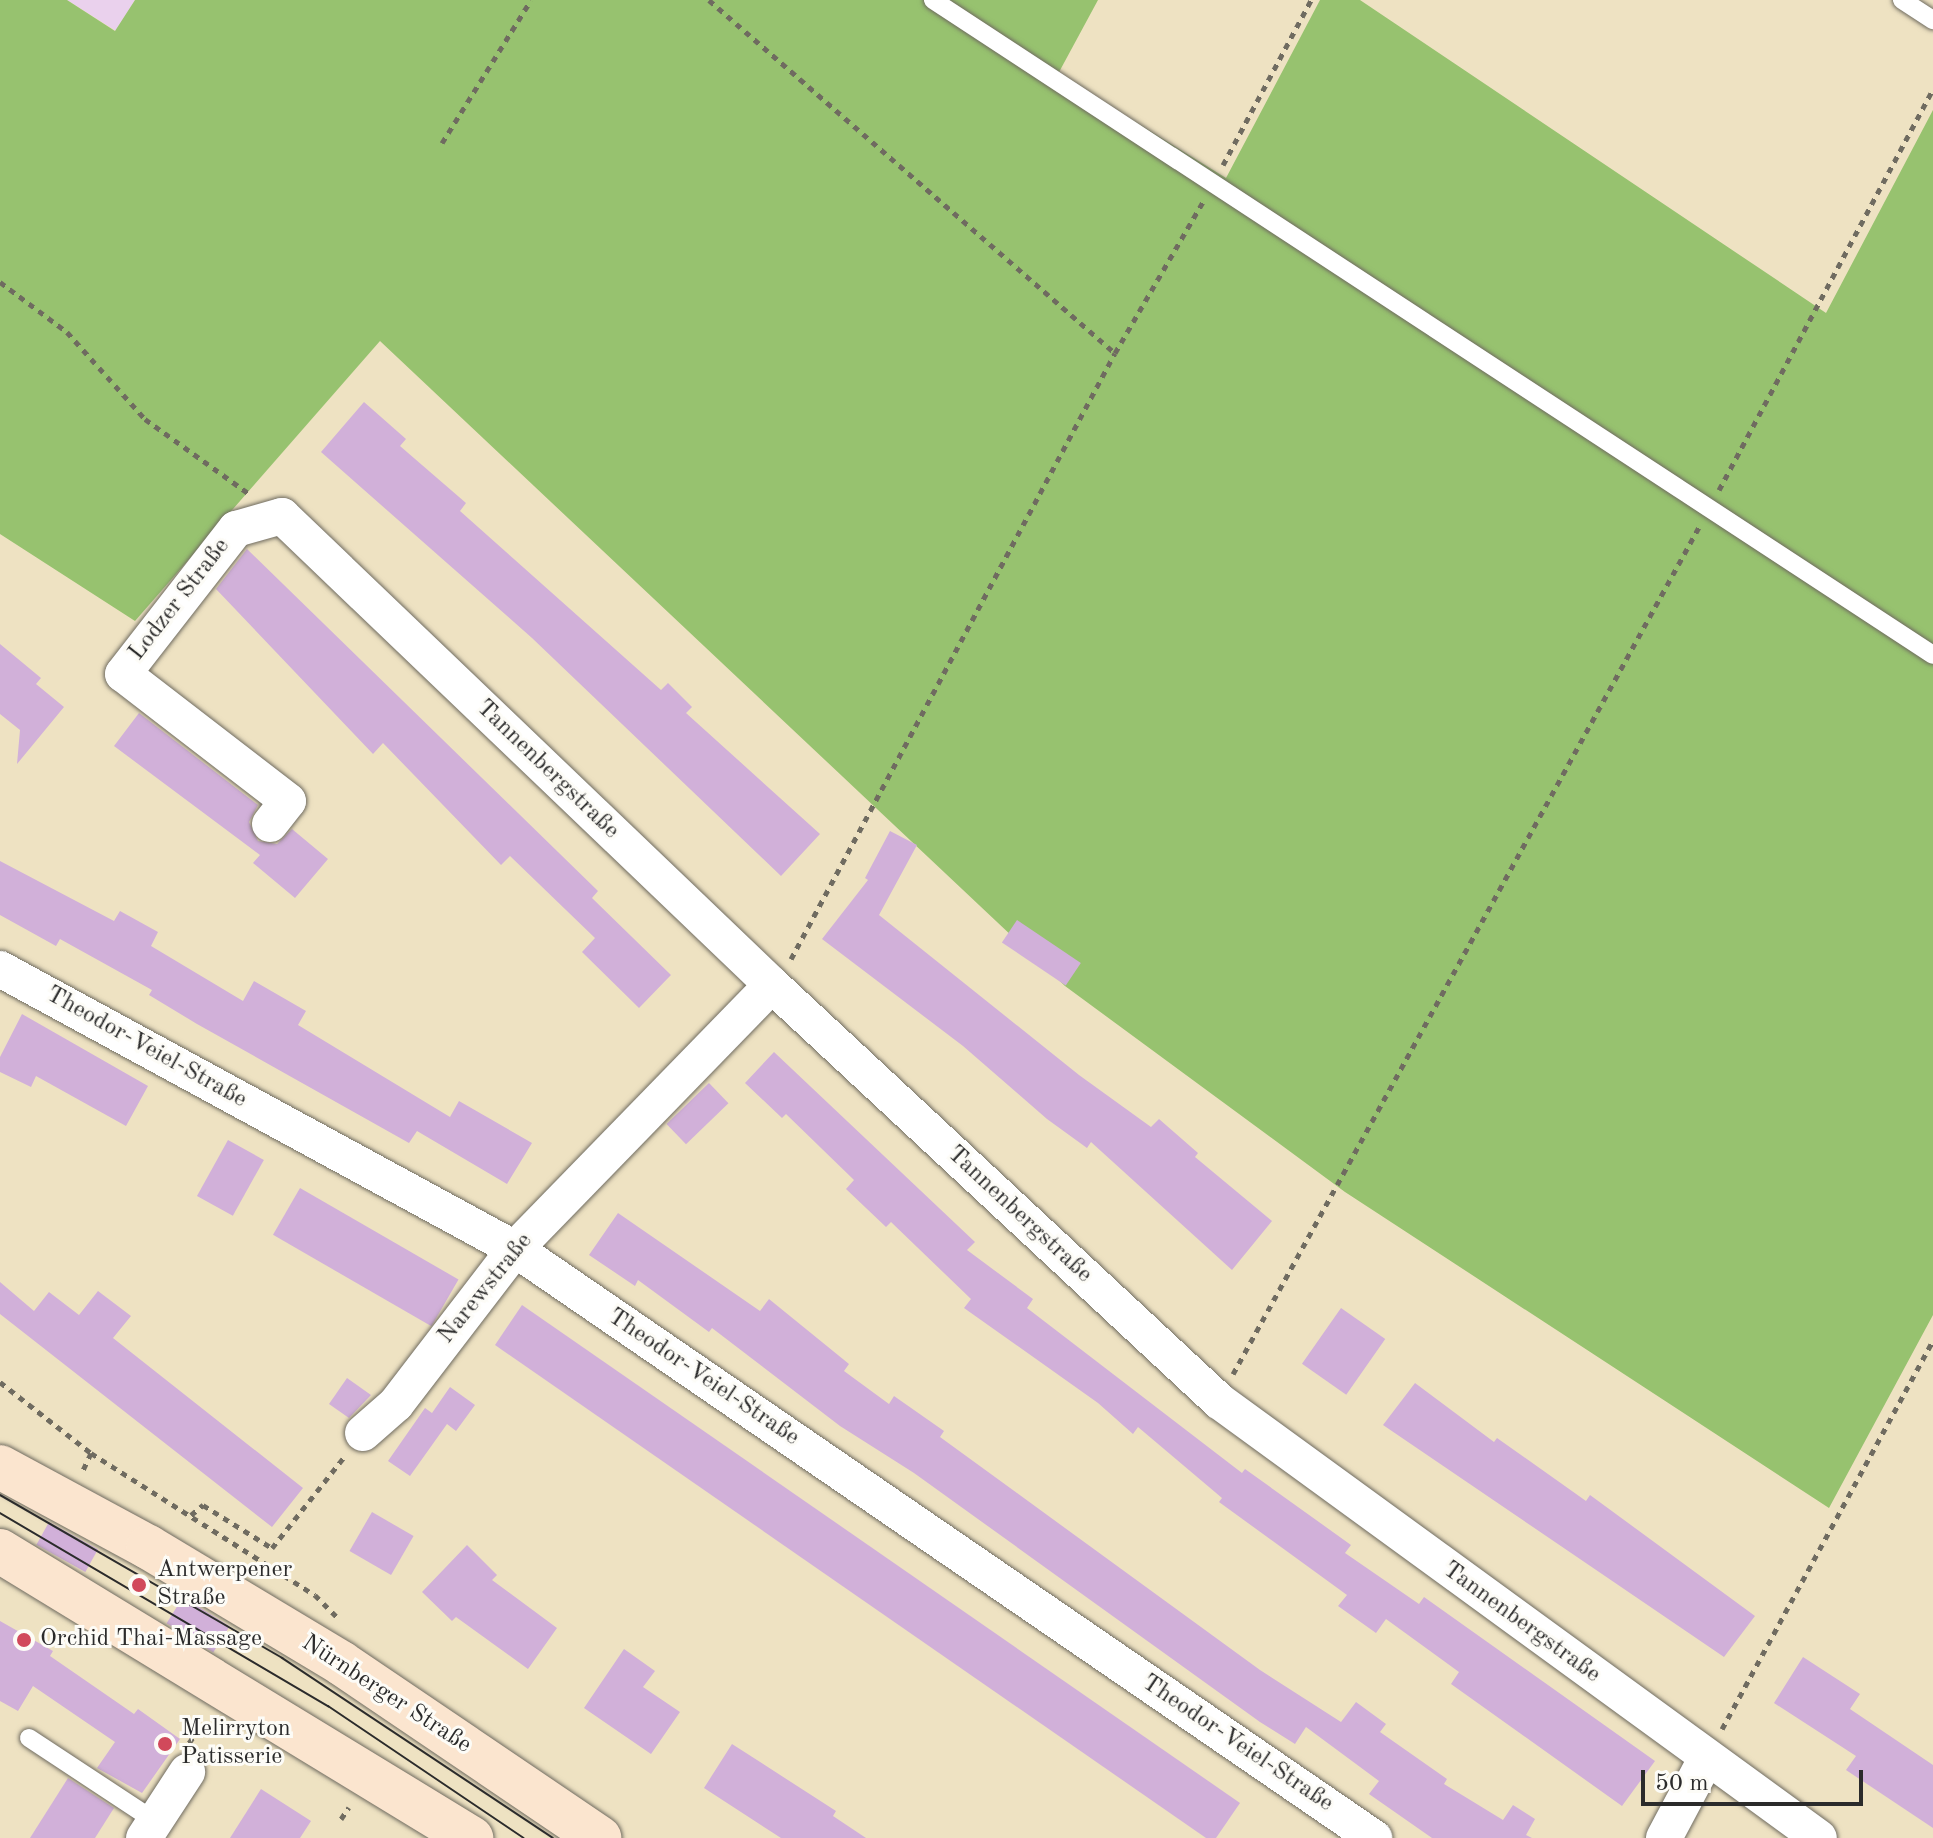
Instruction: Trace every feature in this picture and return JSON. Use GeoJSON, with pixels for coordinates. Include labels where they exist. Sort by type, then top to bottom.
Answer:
{"type":"FeatureCollection","features":[{"type":"Feature","properties":{"kind":"main road","name":"Nürnberger Straße"},"geometry":{"type":"LineString","coordinates":[[0,1467],[68,1503],[341,1663],[599,1838]]}},
{"type":"Feature","properties":{"kind":"main road"},"geometry":{"type":"LineString","coordinates":[[0,1551],[471,1838]]}},
{"type":"Feature","properties":{"kind":"street","name":"Tannenbergstraße"},"geometry":{"type":"LineString","coordinates":[[282,516],[772,985],[1219,1401],[1706,1759],[1819,1838]]}},
{"type":"Feature","properties":{"kind":"street","name":"Lodzer Straße"},"geometry":{"type":"LineString","coordinates":[[270,824],[288,801],[123,674],[236,529],[282,516]]}},
{"type":"Feature","properties":{"kind":"street","name":"Theodor-Veiel-Straße"},"geometry":{"type":"LineString","coordinates":[[0,969],[515,1249],[1374,1838]]}},
{"type":"Feature","properties":{"kind":"street","name":"Narewstraße"},"geometry":{"type":"LineString","coordinates":[[363,1433],[396,1404],[515,1249],[772,985]]}},
{"type":"Feature","properties":{"kind":"street"},"geometry":{"type":"LineString","coordinates":[[1664,1838],[1706,1759]]}},
{"type":"Feature","properties":{"kind":"street"},"geometry":{"type":"LineString","coordinates":[[150,1830],[187,1772]]}},
{"type":"Feature","properties":{"kind":"lane"},"geometry":{"type":"LineString","coordinates":[[933,0],[1214,181],[1933,655]]}},
{"type":"Feature","properties":{"kind":"lane"},"geometry":{"type":"LineString","coordinates":[[1902,0],[1933,20]]}},
{"type":"Feature","properties":{"kind":"lane"},"geometry":{"type":"LineString","coordinates":[[29,1738],[150,1830]]}},
{"type":"Feature","properties":{"kind":"path"},"geometry":{"type":"LineString","coordinates":[[442,143],[531,0]]}},
{"type":"Feature","properties":{"kind":"path"},"geometry":{"type":"LineString","coordinates":[[709,0],[1115,353]]}},
{"type":"Feature","properties":{"kind":"path"},"geometry":{"type":"LineString","coordinates":[[772,985],[790,962],[1115,353],[1214,181],[1311,0]]}},
{"type":"Feature","properties":{"kind":"path"},"geometry":{"type":"LineString","coordinates":[[1219,1401],[1709,509],[1933,89]]}},
{"type":"Feature","properties":{"kind":"path"},"geometry":{"type":"LineString","coordinates":[[0,282],[67,332],[145,419],[218,472]]}},
{"type":"Feature","properties":{"kind":"path"},"geometry":{"type":"LineString","coordinates":[[1706,1759],[1933,1340]]}},
{"type":"Feature","properties":{"kind":"path"},"geometry":{"type":"LineString","coordinates":[[0,1382],[91,1453],[315,1595],[333,1610],[340,1628]]}},
{"type":"Feature","properties":{"kind":"path"},"geometry":{"type":"LineString","coordinates":[[191,1515],[203,1505],[272,1548],[363,1433]]}},
{"type":"Feature","properties":{"kind":"path"},"geometry":{"type":"LineString","coordinates":[[68,1503],[91,1453]]}},
{"type":"Feature","properties":{"kind":"shaded area"},"geometry":{"type":"Polygon","coordinates":[[[67,0],[135,0],[116,31],[67,0]]]}},
{"type":"Feature","properties":{"kind":"green space"},"geometry":{"type":"Polygon","coordinates":[[[0,0],[67,0],[115,31],[135,0],[1098,0],[1058,74],[1226,178],[1320,0],[1360,0],[1826,313],[1933,110],[1933,1315],[1829,1508],[1345,1192],[1065,986],[380,341],[135,621],[0,534],[0,0]]]}},
{"type":"Feature","properties":{"kind":"building"},"geometry":{"type":"Polygon","coordinates":[[[364,402],[406,439],[400,446],[466,503],[460,511],[661,690],[668,683],[692,707],[686,713],[820,834],[781,876],[532,638],[321,452],[364,402]]]}},
{"type":"Feature","properties":{"kind":"building"},"geometry":{"type":"Polygon","coordinates":[[[247,549],[598,891],[592,898],[671,975],[639,1008],[582,952],[595,938],[510,856],[501,865],[383,743],[373,754],[216,589],[247,549]]]}},
{"type":"Feature","properties":{"kind":"building"},"geometry":{"type":"Polygon","coordinates":[[[0,644],[41,678],[36,684],[64,707],[17,764],[20,730],[0,714],[0,644]]]}},
{"type":"Feature","properties":{"kind":"building"},"geometry":{"type":"Polygon","coordinates":[[[139,713],[258,805],[249,822],[258,841],[277,844],[292,829],[328,859],[295,898],[253,863],[260,855],[114,746],[139,713]]]}},
{"type":"Feature","properties":{"kind":"building"},"geometry":{"type":"Polygon","coordinates":[[[890,831],[917,845],[879,915],[1079,1075],[1151,1127],[1159,1119],[1198,1153],[1195,1157],[1272,1221],[1232,1270],[1091,1142],[1087,1148],[1047,1119],[963,1046],[822,939],[868,880],[865,878],[890,831]]]}},
{"type":"Feature","properties":{"kind":"building"},"geometry":{"type":"Polygon","coordinates":[[[0,861],[114,921],[120,911],[158,932],[151,946],[243,1001],[254,981],[306,1011],[298,1025],[450,1117],[459,1101],[532,1143],[507,1184],[417,1131],[409,1143],[197,1024],[149,995],[152,990],[60,939],[56,946],[0,915],[0,861]]]}},
{"type":"Feature","properties":{"kind":"building"},"geometry":{"type":"Polygon","coordinates":[[[1017,920],[1081,963],[1066,985],[1002,942],[1017,920]]]}},
{"type":"Feature","properties":{"kind":"building"},"geometry":{"type":"Polygon","coordinates":[[[22,1014],[148,1086],[126,1126],[36,1076],[31,1087],[0,1072],[0,1057],[22,1014]]]}},
{"type":"Feature","properties":{"kind":"building"},"geometry":{"type":"Polygon","coordinates":[[[774,1052],[975,1242],[967,1250],[1033,1299],[1027,1308],[1242,1473],[1245,1469],[1351,1545],[1345,1553],[1419,1604],[1424,1597],[1655,1761],[1622,1806],[1451,1684],[1459,1672],[1386,1619],[1376,1633],[1338,1606],[1347,1595],[1219,1502],[1222,1498],[1138,1427],[1133,1434],[1098,1403],[964,1308],[971,1299],[891,1222],[886,1227],[846,1189],[854,1180],[786,1114],[782,1118],[745,1083],[774,1052]]]}},
{"type":"Feature","properties":{"kind":"building"},"geometry":{"type":"Polygon","coordinates":[[[709,1083],[728,1103],[686,1144],[667,1124],[709,1083]]]}},
{"type":"Feature","properties":{"kind":"building"},"geometry":{"type":"Polygon","coordinates":[[[228,1140],[264,1160],[233,1216],[197,1196],[228,1140]]]}},
{"type":"Feature","properties":{"kind":"building"},"geometry":{"type":"Polygon","coordinates":[[[300,1188],[458,1280],[431,1326],[273,1235],[300,1188]]]}},
{"type":"Feature","properties":{"kind":"building"},"geometry":{"type":"Polygon","coordinates":[[[618,1213],[760,1311],[769,1299],[849,1364],[844,1371],[889,1404],[894,1396],[944,1431],[940,1437],[1260,1670],[1341,1722],[1356,1702],[1386,1724],[1380,1732],[1447,1779],[1444,1784],[1503,1820],[1513,1805],[1535,1819],[1526,1835],[1532,1838],[1432,1838],[1369,1794],[1379,1781],[1306,1727],[1295,1744],[1260,1722],[914,1473],[840,1426],[712,1328],[709,1332],[638,1280],[635,1286],[589,1255],[618,1213]]]}},
{"type":"Feature","properties":{"kind":"building"},"geometry":{"type":"Polygon","coordinates":[[[0,1282],[34,1311],[49,1292],[79,1315],[98,1291],[131,1316],[113,1338],[303,1488],[272,1527],[0,1314],[0,1282]]]}},
{"type":"Feature","properties":{"kind":"building"},"geometry":{"type":"Polygon","coordinates":[[[522,1305],[1240,1803],[1216,1838],[1206,1838],[495,1345],[522,1305]]]}},
{"type":"Feature","properties":{"kind":"building"},"geometry":{"type":"Polygon","coordinates":[[[1341,1308],[1385,1339],[1346,1395],[1302,1364],[1341,1308]]]}},
{"type":"Feature","properties":{"kind":"building"},"geometry":{"type":"Polygon","coordinates":[[[347,1378],[371,1395],[349,1418],[329,1404],[347,1378]]]}},
{"type":"Feature","properties":{"kind":"building"},"geometry":{"type":"Polygon","coordinates":[[[1415,1383],[1494,1442],[1497,1438],[1586,1501],[1590,1495],[1755,1616],[1724,1657],[1383,1425],[1415,1383]]]}},
{"type":"Feature","properties":{"kind":"building"},"geometry":{"type":"Polygon","coordinates":[[[450,1387],[475,1405],[456,1431],[447,1424],[410,1476],[388,1461],[425,1408],[432,1413],[450,1387]]]}},
{"type":"Feature","properties":{"kind":"building"},"geometry":{"type":"Polygon","coordinates":[[[372,1512],[414,1536],[391,1575],[350,1551],[372,1512]]]}},
{"type":"Feature","properties":{"kind":"building"},"geometry":{"type":"Polygon","coordinates":[[[49,1522],[98,1549],[85,1572],[36,1545],[49,1522]]]}},
{"type":"Feature","properties":{"kind":"building"},"geometry":{"type":"Polygon","coordinates":[[[467,1545],[497,1575],[492,1580],[557,1628],[528,1669],[456,1617],[452,1621],[422,1592],[467,1545]]]}},
{"type":"Feature","properties":{"kind":"building"},"geometry":{"type":"Polygon","coordinates":[[[183,1597],[230,1626],[213,1652],[167,1623],[183,1597]]]}},
{"type":"Feature","properties":{"kind":"building"},"geometry":{"type":"Polygon","coordinates":[[[0,1621],[53,1651],[50,1656],[134,1714],[138,1709],[180,1739],[142,1793],[97,1768],[115,1742],[33,1686],[18,1711],[0,1701],[0,1621]]]}},
{"type":"Feature","properties":{"kind":"building"},"geometry":{"type":"Polygon","coordinates":[[[624,1649],[655,1671],[643,1687],[680,1712],[651,1754],[584,1708],[624,1649]]]}},
{"type":"Feature","properties":{"kind":"building"},"geometry":{"type":"Polygon","coordinates":[[[1803,1657],[1860,1694],[1850,1709],[1933,1765],[1933,1828],[1846,1770],[1856,1756],[1774,1703],[1803,1657]]]}},
{"type":"Feature","properties":{"kind":"building"},"geometry":{"type":"Polygon","coordinates":[[[732,1744],[836,1811],[833,1816],[866,1838],[781,1838],[704,1788],[732,1744]]]}},
{"type":"Feature","properties":{"kind":"building"},"geometry":{"type":"Polygon","coordinates":[[[68,1778],[114,1808],[95,1838],[30,1838],[68,1778]]]}},
{"type":"Feature","properties":{"kind":"building"},"geometry":{"type":"Polygon","coordinates":[[[261,1789],[311,1821],[300,1838],[230,1838],[261,1789]]]}},
{"type":"Feature","properties":{"kind":"tram line"},"geometry":{"type":"LineString","coordinates":[[0,1495],[282,1658],[553,1838]]}},
{"type":"Feature","properties":{"kind":"tram line"},"geometry":{"type":"LineString","coordinates":[[0,1513],[328,1706],[524,1838]]}},
{"type":"Feature","properties":{"kind":"place","name":"Antwerpener Straße"},"geometry":{"type":"Point","coordinates":[139,1585]}},
{"type":"Feature","properties":{"kind":"place","name":"Orchid Thai-Massage"},"geometry":{"type":"Point","coordinates":[24,1640]}},
{"type":"Feature","properties":{"kind":"place","name":"Melirryton Patisserie"},"geometry":{"type":"Point","coordinates":[165,1744]}}]}
